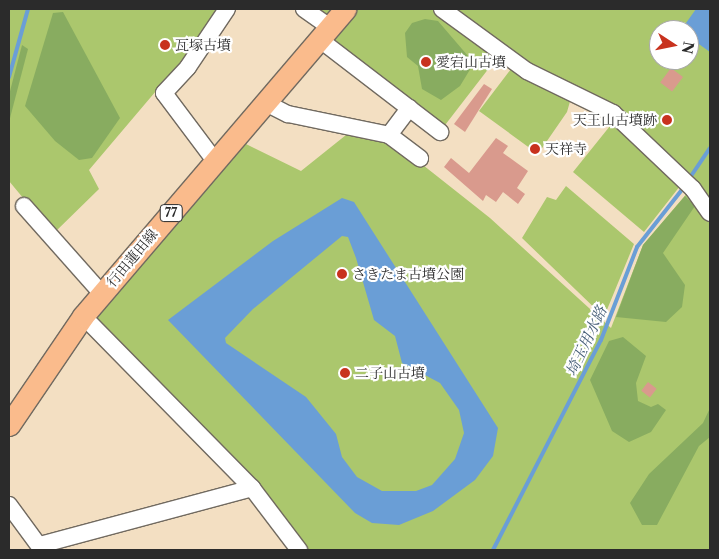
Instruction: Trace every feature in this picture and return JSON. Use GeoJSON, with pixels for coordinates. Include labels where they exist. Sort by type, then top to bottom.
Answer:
{"type":"FeatureCollection","features":[{"type":"Feature","properties":{"kind":"main road","name":"行田蓮田線"},"geometry":{"type":"LineString","coordinates":[[9,425],[83,316],[345,9]]}},
{"type":"Feature","properties":{"kind":"street"},"geometry":{"type":"LineString","coordinates":[[214,161],[164,93],[188,67],[227,9]]}},
{"type":"Feature","properties":{"kind":"street"},"geometry":{"type":"LineString","coordinates":[[304,9],[325,33],[409,108],[440,132]]}},
{"type":"Feature","properties":{"kind":"street"},"geometry":{"type":"LineString","coordinates":[[442,9],[527,71],[613,113],[688,185],[710,213]]}},
{"type":"Feature","properties":{"kind":"street"},"geometry":{"type":"LineString","coordinates":[[264,102],[288,114],[389,135],[420,158]]}},
{"type":"Feature","properties":{"kind":"street"},"geometry":{"type":"LineString","coordinates":[[389,135],[409,108]]}},
{"type":"Feature","properties":{"kind":"street"},"geometry":{"type":"LineString","coordinates":[[24,206],[102,294]]}},
{"type":"Feature","properties":{"kind":"street"},"geometry":{"type":"LineString","coordinates":[[83,316],[252,488],[299,550]]}},
{"type":"Feature","properties":{"kind":"street"},"geometry":{"type":"LineString","coordinates":[[9,506],[41,548],[252,488]]}},
{"type":"Feature","properties":{"kind":"green space"},"geometry":{"type":"Polygon","coordinates":[[[9,9],[223,9],[185,68],[156,91],[89,170],[99,189],[53,234],[9,181],[9,9]]]}},
{"type":"Feature","properties":{"kind":"green space","name":"さきたま古墳公園"},"geometry":{"type":"Polygon","coordinates":[[[313,9],[710,9],[710,550],[306,550],[95,319],[244,143],[301,171],[351,131],[390,139],[490,218],[611,328],[643,245],[688,192],[680,186],[644,232],[573,172],[614,121],[571,98],[567,112],[538,154],[479,111],[511,69],[496,59],[442,129],[332,43],[343,29],[313,9]]]}},
{"type":"Feature","properties":{"kind":"green space"},"geometry":{"type":"Polygon","coordinates":[[[63,12],[120,118],[92,158],[79,160],[55,141],[25,106],[53,13],[63,12]]]}},
{"type":"Feature","properties":{"kind":"green space"},"geometry":{"type":"Polygon","coordinates":[[[425,19],[438,21],[474,63],[460,86],[441,100],[422,89],[418,66],[407,57],[405,33],[412,23],[425,19]]]}},
{"type":"Feature","properties":{"kind":"green space"},"geometry":{"type":"Polygon","coordinates":[[[22,45],[28,49],[9,122],[9,95],[22,45]]]}},
{"type":"Feature","properties":{"kind":"green space"},"geometry":{"type":"Polygon","coordinates":[[[566,186],[634,244],[604,317],[522,238],[547,197],[556,200],[566,186]]]}},
{"type":"Feature","properties":{"kind":"green space"},"geometry":{"type":"Polygon","coordinates":[[[685,196],[695,206],[663,253],[685,285],[682,307],[666,322],[616,317],[643,245],[685,196]]]}},
{"type":"Feature","properties":{"kind":"green space"},"geometry":{"type":"Polygon","coordinates":[[[623,337],[646,356],[636,383],[638,401],[651,407],[658,404],[666,410],[651,432],[629,442],[612,431],[590,380],[609,341],[623,337]]]}},
{"type":"Feature","properties":{"kind":"green space"},"geometry":{"type":"Polygon","coordinates":[[[710,408],[710,437],[699,446],[657,525],[642,525],[630,503],[649,474],[703,423],[710,408]]]}},
{"type":"Feature","properties":{"kind":"water"},"geometry":{"type":"Polygon","coordinates":[[[696,9],[710,9],[710,52],[699,44],[699,20],[688,20],[696,9]]]}},
{"type":"Feature","properties":{"kind":"water"},"geometry":{"type":"Polygon","coordinates":[[[342,198],[354,202],[498,428],[493,456],[475,480],[433,511],[399,525],[372,523],[355,513],[168,320],[273,241],[342,198]],[[342,236],[253,309],[225,338],[226,343],[306,397],[336,434],[342,457],[357,477],[382,491],[416,491],[432,485],[455,459],[464,433],[459,410],[440,383],[402,363],[395,336],[374,320],[348,237],[342,236]]]}},
{"type":"Feature","properties":{"kind":"building"},"geometry":{"type":"Polygon","coordinates":[[[669,70],[674,70],[683,77],[672,91],[660,82],[669,70]]]}},
{"type":"Feature","properties":{"kind":"building"},"geometry":{"type":"Polygon","coordinates":[[[484,84],[492,89],[465,132],[454,124],[484,84]]]}},
{"type":"Feature","properties":{"kind":"building"},"geometry":{"type":"Polygon","coordinates":[[[496,138],[508,146],[503,153],[528,171],[517,188],[525,194],[518,204],[503,192],[496,202],[486,195],[483,201],[444,167],[451,158],[469,173],[496,138]]]}},
{"type":"Feature","properties":{"kind":"building"},"geometry":{"type":"Polygon","coordinates":[[[648,382],[657,389],[650,397],[641,391],[648,382]]]}},
{"type":"Feature","properties":{"kind":"waterway"},"geometry":{"type":"LineString","coordinates":[[9,77],[28,9]]}},
{"type":"Feature","properties":{"kind":"waterway","name":"埼玉用水路"},"geometry":{"type":"LineString","coordinates":[[689,179],[710,148]]}},
{"type":"Feature","properties":{"kind":"waterway","name":"埼玉用水路"},"geometry":{"type":"LineString","coordinates":[[493,550],[601,340],[637,247],[684,187]]}},
{"type":"Feature","properties":{"kind":"place","name":"瓦塚古墳"},"geometry":{"type":"Point","coordinates":[165,45]}},
{"type":"Feature","properties":{"kind":"place","name":"愛宕山古墳"},"geometry":{"type":"Point","coordinates":[426,62]}},
{"type":"Feature","properties":{"kind":"place","name":"天王山古墳跡"},"geometry":{"type":"Point","coordinates":[667,120]}},
{"type":"Feature","properties":{"kind":"place","name":"天祥寺"},"geometry":{"type":"Point","coordinates":[535,149]}},
{"type":"Feature","properties":{"kind":"place","name":"さきたま古墳公園"},"geometry":{"type":"Point","coordinates":[342,274]}},
{"type":"Feature","properties":{"kind":"place","name":"二子山古墳"},"geometry":{"type":"Point","coordinates":[345,373]}}]}
